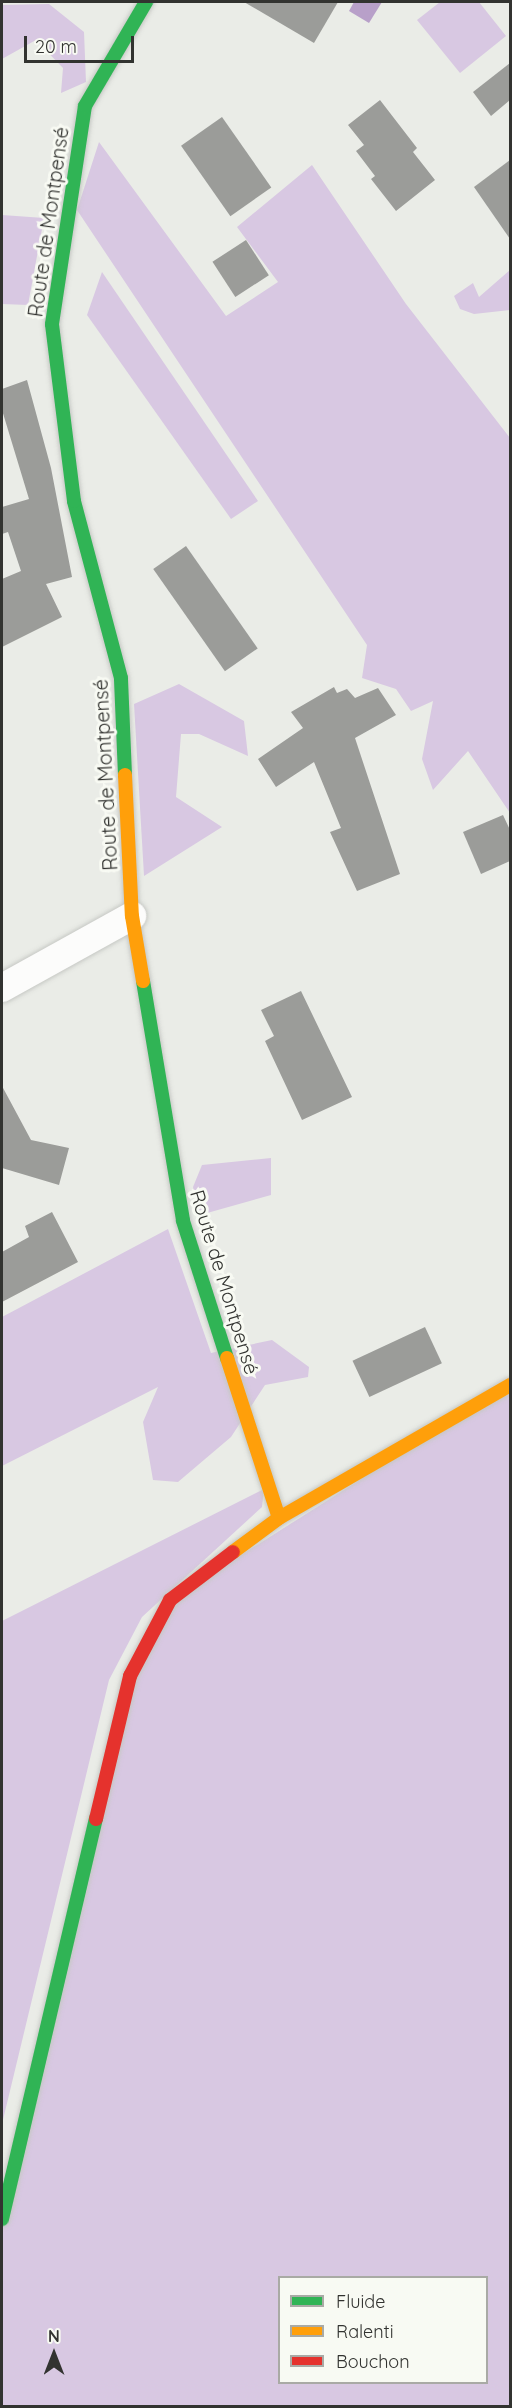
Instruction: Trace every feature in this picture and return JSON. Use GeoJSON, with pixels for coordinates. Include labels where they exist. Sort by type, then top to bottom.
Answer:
{"type":"FeatureCollection","features":[{"type":"Feature","properties":{"kind":"street","name":"Route de Montpensé"},"geometry":{"type":"LineString","coordinates":[[146,2],[85,106],[52,324],[74,501],[121,678],[132,916],[183,1221],[279,1518]]}},
{"type":"Feature","properties":{"kind":"street"},"geometry":{"type":"LineString","coordinates":[[2,988],[132,916]]}},
{"type":"Feature","properties":{"kind":"street"},"geometry":{"type":"LineString","coordinates":[[2,2219],[130,1676],[170,1600],[279,1518],[510,1385]]}},
{"type":"Feature","properties":{"kind":"shaded area"},"geometry":{"type":"Polygon","coordinates":[[[354,2],[382,2],[369,23],[349,11],[354,2]]]}},
{"type":"Feature","properties":{"kind":"shaded area"},"geometry":{"type":"Polygon","coordinates":[[[440,2],[479,2],[506,36],[460,73],[417,20],[440,2]]]}},
{"type":"Feature","properties":{"kind":"shaded area"},"geometry":{"type":"Polygon","coordinates":[[[49,4],[84,32],[86,82],[61,93],[63,68],[36,40],[2,59],[2,5],[49,4]]]}},
{"type":"Feature","properties":{"kind":"shaded area"},"geometry":{"type":"Polygon","coordinates":[[[99,142],[226,316],[278,282],[237,227],[312,165],[406,304],[510,438],[510,813],[468,751],[433,790],[422,759],[433,701],[411,711],[396,689],[362,678],[367,645],[77,210],[99,142]]]}},
{"type":"Feature","properties":{"kind":"shaded area"},"geometry":{"type":"Polygon","coordinates":[[[2,215],[44,218],[28,305],[2,304],[2,215]]]}},
{"type":"Feature","properties":{"kind":"shaded area"},"geometry":{"type":"Polygon","coordinates":[[[510,270],[510,310],[474,314],[460,309],[454,296],[473,283],[479,297],[510,270]]]}},
{"type":"Feature","properties":{"kind":"shaded area"},"geometry":{"type":"Polygon","coordinates":[[[102,272],[258,501],[231,519],[87,315],[102,272]]]}},
{"type":"Feature","properties":{"kind":"shaded area"},"geometry":{"type":"Polygon","coordinates":[[[179,684],[244,721],[248,756],[199,734],[181,734],[176,797],[222,827],[144,876],[134,704],[179,684]]]}},
{"type":"Feature","properties":{"kind":"shaded area"},"geometry":{"type":"Polygon","coordinates":[[[271,1158],[271,1195],[200,1215],[193,1187],[202,1165],[271,1158]]]}},
{"type":"Feature","properties":{"kind":"shaded area"},"geometry":{"type":"Polygon","coordinates":[[[168,1229],[211,1353],[272,1340],[309,1367],[308,1377],[265,1385],[231,1437],[178,1482],[153,1480],[143,1422],[158,1387],[2,1466],[2,1317],[168,1229]]]}},
{"type":"Feature","properties":{"kind":"shaded area"},"geometry":{"type":"Polygon","coordinates":[[[510,1385],[510,2406],[2,2406],[2,2219],[130,1676],[170,1600],[510,1385]]]}},
{"type":"Feature","properties":{"kind":"shaded area"},"geometry":{"type":"Polygon","coordinates":[[[264,1489],[262,1507],[142,1617],[109,1680],[2,2124],[2,1621],[264,1489]]]}},
{"type":"Feature","properties":{"kind":"building"},"geometry":{"type":"Polygon","coordinates":[[[244,2],[338,2],[314,43],[244,2]]]}},
{"type":"Feature","properties":{"kind":"building"},"geometry":{"type":"Polygon","coordinates":[[[510,63],[510,100],[491,116],[473,92],[510,63]]]}},
{"type":"Feature","properties":{"kind":"building"},"geometry":{"type":"Polygon","coordinates":[[[380,100],[417,148],[413,152],[435,180],[396,211],[371,179],[375,176],[356,151],[364,145],[348,125],[380,100]]]}},
{"type":"Feature","properties":{"kind":"building"},"geometry":{"type":"Polygon","coordinates":[[[222,117],[271,187],[230,216],[181,146],[222,117]]]}},
{"type":"Feature","properties":{"kind":"building"},"geometry":{"type":"Polygon","coordinates":[[[510,160],[510,239],[474,187],[510,160]]]}},
{"type":"Feature","properties":{"kind":"building"},"geometry":{"type":"Polygon","coordinates":[[[246,240],[269,275],[235,297],[212,262],[246,240]]]}},
{"type":"Feature","properties":{"kind":"building"},"geometry":{"type":"Polygon","coordinates":[[[27,380],[51,468],[72,577],[46,584],[62,617],[2,647],[2,579],[21,571],[8,532],[2,534],[2,507],[29,499],[2,410],[2,389],[27,380]]]}},
{"type":"Feature","properties":{"kind":"building"},"geometry":{"type":"Polygon","coordinates":[[[186,546],[258,648],[225,671],[153,569],[186,546]]]}},
{"type":"Feature","properties":{"kind":"building"},"geometry":{"type":"Polygon","coordinates":[[[334,687],[337,693],[347,689],[355,698],[378,688],[396,715],[355,738],[400,874],[357,891],[330,832],[341,828],[314,762],[276,787],[258,759],[303,728],[291,712],[334,687]]]}},
{"type":"Feature","properties":{"kind":"building"},"geometry":{"type":"Polygon","coordinates":[[[503,815],[510,830],[510,861],[481,874],[463,832],[503,815]]]}},
{"type":"Feature","properties":{"kind":"building"},"geometry":{"type":"Polygon","coordinates":[[[301,991],[352,1097],[302,1120],[265,1041],[274,1036],[261,1010],[301,991]]]}},
{"type":"Feature","properties":{"kind":"building"},"geometry":{"type":"Polygon","coordinates":[[[2,1086],[31,1140],[69,1148],[59,1185],[2,1168],[2,1086]]]}},
{"type":"Feature","properties":{"kind":"building"},"geometry":{"type":"Polygon","coordinates":[[[52,1212],[78,1262],[2,1302],[2,1252],[29,1237],[25,1226],[52,1212]]]}},
{"type":"Feature","properties":{"kind":"building"},"geometry":{"type":"Polygon","coordinates":[[[425,1327],[442,1363],[369,1397],[352,1361],[425,1327]]]}},
{"type":"Feature","properties":{"kind":"traffic: fast"},"geometry":{"type":"LineString","coordinates":[[125,775],[121,678],[74,501],[52,324],[85,106],[146,2]]}},
{"type":"Feature","properties":{"kind":"traffic: fast"},"geometry":{"type":"LineString","coordinates":[[143,981],[183,1221],[227,1358]]}},
{"type":"Feature","properties":{"kind":"traffic: fast"},"geometry":{"type":"LineString","coordinates":[[2,2219],[96,1819]]}},
{"type":"Feature","properties":{"kind":"traffic: slow"},"geometry":{"type":"LineString","coordinates":[[125,775],[132,916],[143,981]]}},
{"type":"Feature","properties":{"kind":"traffic: slow"},"geometry":{"type":"LineString","coordinates":[[227,1358],[279,1518]]}},
{"type":"Feature","properties":{"kind":"traffic: slow"},"geometry":{"type":"LineString","coordinates":[[233,1552],[279,1518],[510,1385]]}},
{"type":"Feature","properties":{"kind":"traffic: jam"},"geometry":{"type":"LineString","coordinates":[[96,1819],[130,1676],[170,1600],[233,1552]]}}]}
